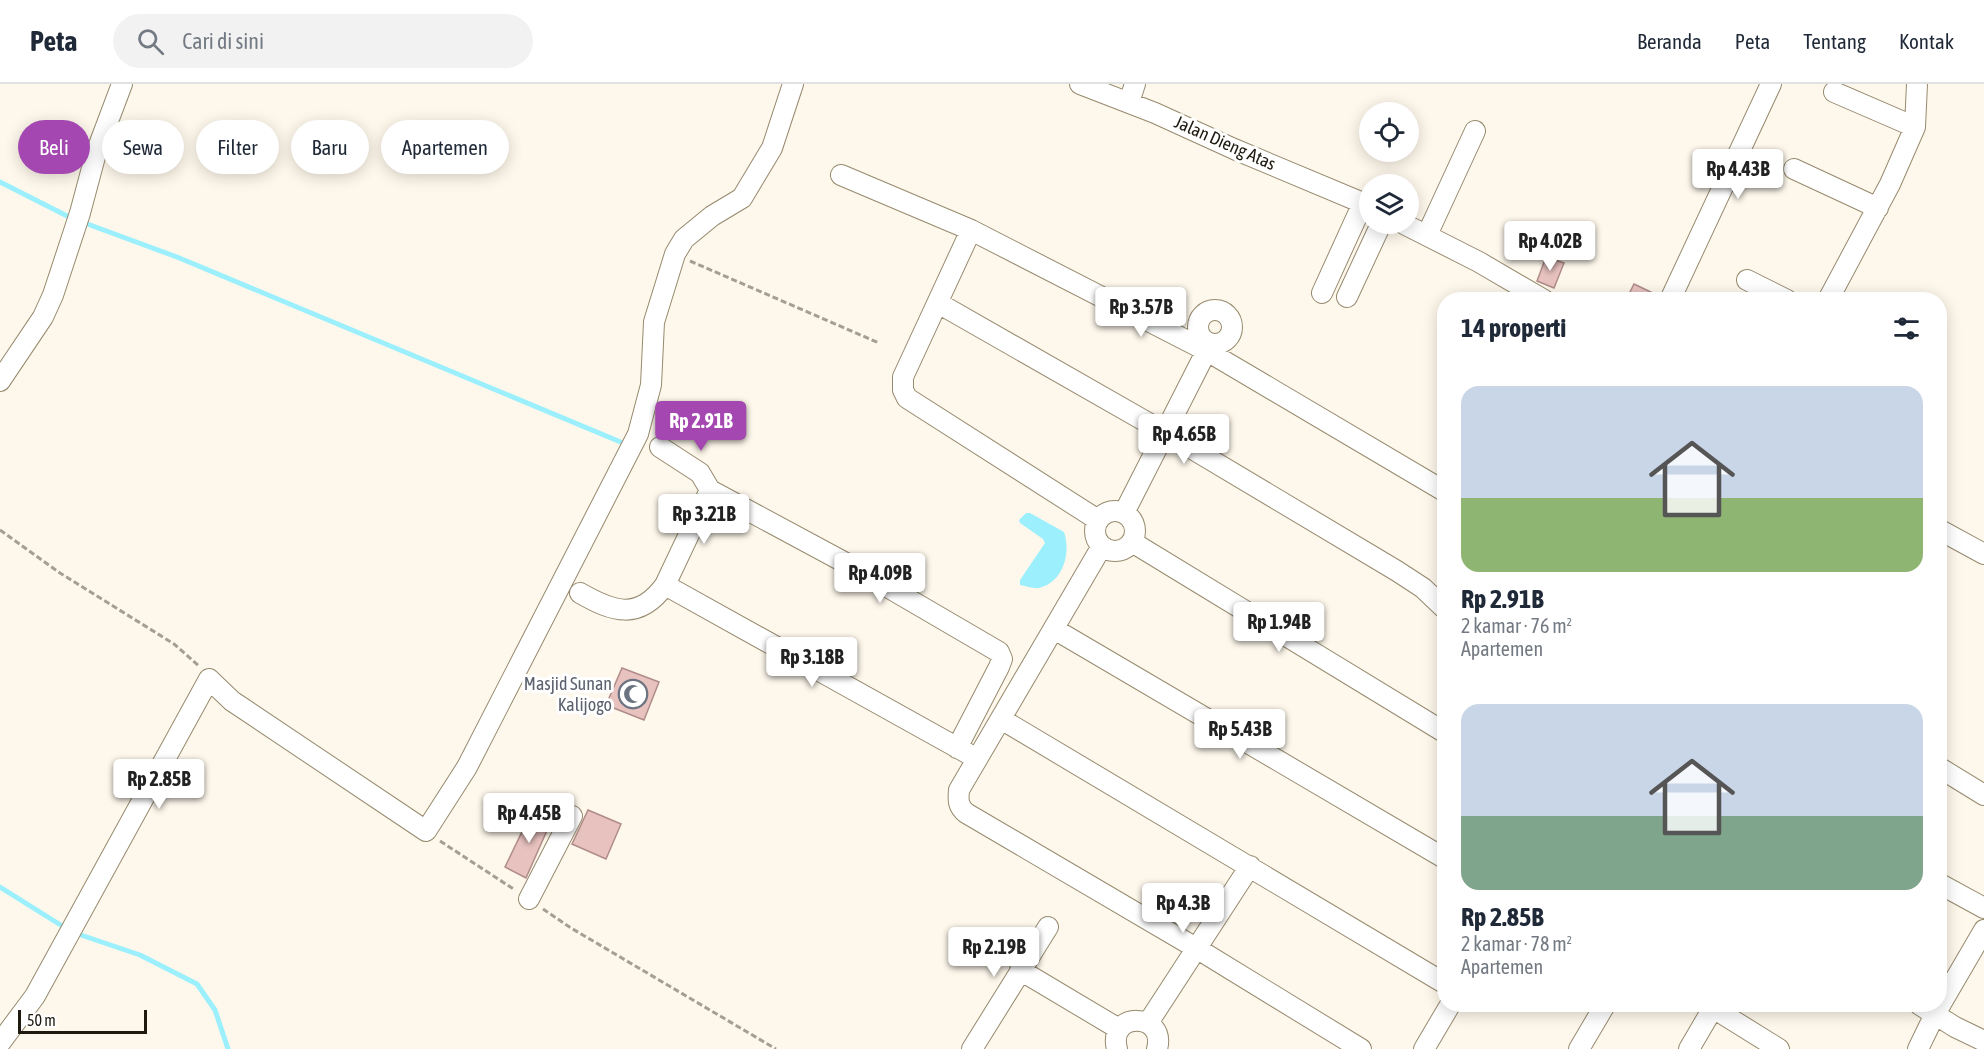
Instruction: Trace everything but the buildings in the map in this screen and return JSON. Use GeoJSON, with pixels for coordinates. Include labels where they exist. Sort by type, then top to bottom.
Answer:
{"type":"FeatureCollection","features":[{"type":"Feature","properties":{"kind":"street"},"geometry":{"type":"LineString","coordinates":[[0,381],[43,316],[53,295],[78,219],[96,153],[122,84]]}},
{"type":"Feature","properties":{"kind":"street"},"geometry":{"type":"LineString","coordinates":[[0,1043],[35,996],[209,679],[232,701],[426,831],[467,767],[638,434],[651,385],[654,322],[675,254],[684,239],[712,216],[742,198],[772,148],[793,84]]}},
{"type":"Feature","properties":{"kind":"street","name":"Jalan Dieng Atas"},"geometry":{"type":"LineString","coordinates":[[1080,84],[1132,93],[1359,202]]}},
{"type":"Feature","properties":{"kind":"street"},"geometry":{"type":"LineString","coordinates":[[1674,292],[1771,84]]}},
{"type":"Feature","properties":{"kind":"street"},"geometry":{"type":"LineString","coordinates":[[1832,292],[1878,208],[1915,127],[1917,84]]}},
{"type":"Feature","properties":{"kind":"street"},"geometry":{"type":"LineString","coordinates":[[1834,92],[1915,127]]}},
{"type":"Feature","properties":{"kind":"street"},"geometry":{"type":"LineString","coordinates":[[1427,235],[1475,131]]}},
{"type":"Feature","properties":{"kind":"street"},"geometry":{"type":"LineString","coordinates":[[1794,169],[1878,208]]}},
{"type":"Feature","properties":{"kind":"street"},"geometry":{"type":"LineString","coordinates":[[841,175],[971,230],[1209,347],[1437,487]]}},
{"type":"Feature","properties":{"kind":"street"},"geometry":{"type":"LineString","coordinates":[[1322,293],[1359,219]]}},
{"type":"Feature","properties":{"kind":"street"},"geometry":{"type":"LineString","coordinates":[[971,230],[903,377],[903,390],[907,398],[1098,520]]}},
{"type":"Feature","properties":{"kind":"street"},"geometry":{"type":"LineString","coordinates":[[1419,231],[1530,292]]}},
{"type":"Feature","properties":{"kind":"street"},"geometry":{"type":"LineString","coordinates":[[1347,297],[1376,234]]}},
{"type":"Feature","properties":{"kind":"street"},"geometry":{"type":"LineString","coordinates":[[1747,280],[1771,292]]}},
{"type":"Feature","properties":{"kind":"street"},"geometry":{"type":"LineString","coordinates":[[938,303],[1164,432],[1423,588],[1437,601]]}},
{"type":"Feature","properties":{"kind":"street"},"geometry":{"type":"LineString","coordinates":[[1124,513],[1209,347]]}},
{"type":"Feature","properties":{"kind":"street"},"geometry":{"type":"LineString","coordinates":[[660,447],[699,473],[710,490],[855,568],[999,652],[1002,659],[999,667],[957,748]]}},
{"type":"Feature","properties":{"kind":"street"},"geometry":{"type":"LineString","coordinates":[[580,593],[614,609],[627,610],[642,607],[657,596],[710,490]]}},
{"type":"Feature","properties":{"kind":"street"},"geometry":{"type":"LineString","coordinates":[[1118,511],[1124,513],[1129,517],[1135,529],[1132,542],[1127,547],[1114,552],[1101,546],[1095,537],[1098,520],[1107,513],[1118,511]]}},
{"type":"Feature","properties":{"kind":"street"},"geometry":{"type":"LineString","coordinates":[[1947,534],[1984,554]]}},
{"type":"Feature","properties":{"kind":"street"},"geometry":{"type":"LineString","coordinates":[[1132,542],[1437,728]]}},
{"type":"Feature","properties":{"kind":"street"},"geometry":{"type":"LineString","coordinates":[[1101,546],[959,790],[960,807],[966,813],[1196,948],[1361,1049]]}},
{"type":"Feature","properties":{"kind":"street"},"geometry":{"type":"LineString","coordinates":[[664,585],[977,759]]}},
{"type":"Feature","properties":{"kind":"street"},"geometry":{"type":"LineString","coordinates":[[1054,629],[1437,854]]}},
{"type":"Feature","properties":{"kind":"street"},"geometry":{"type":"LineString","coordinates":[[1001,719],[1437,979]]}},
{"type":"Feature","properties":{"kind":"street"},"geometry":{"type":"LineString","coordinates":[[1947,772],[1984,795]]}},
{"type":"Feature","properties":{"kind":"street"},"geometry":{"type":"LineString","coordinates":[[529,899],[572,816]]}},
{"type":"Feature","properties":{"kind":"street"},"geometry":{"type":"LineString","coordinates":[[1148,1023],[1250,866]]}},
{"type":"Feature","properties":{"kind":"street"},"geometry":{"type":"LineString","coordinates":[[1947,888],[1984,909]]}},
{"type":"Feature","properties":{"kind":"street"},"geometry":{"type":"LineString","coordinates":[[972,1049],[1048,927]]}},
{"type":"Feature","properties":{"kind":"street"},"geometry":{"type":"LineString","coordinates":[[1947,982],[1984,930]]}},
{"type":"Feature","properties":{"kind":"street"},"geometry":{"type":"LineString","coordinates":[[1020,970],[1119,1029]]}},
{"type":"Feature","properties":{"kind":"street"},"geometry":{"type":"LineString","coordinates":[[1424,1049],[1446,1012]]}},
{"type":"Feature","properties":{"kind":"street"},"geometry":{"type":"LineString","coordinates":[[1579,1049],[1601,1012]]}},
{"type":"Feature","properties":{"kind":"street"},"geometry":{"type":"LineString","coordinates":[[1689,1049],[1707,1012]]}},
{"type":"Feature","properties":{"kind":"street"},"geometry":{"type":"LineString","coordinates":[[1720,1012],[1779,1049]]}},
{"type":"Feature","properties":{"kind":"street"},"geometry":{"type":"LineString","coordinates":[[1918,1049],[1927,1012]]}},
{"type":"Feature","properties":{"kind":"street"},"geometry":{"type":"LineString","coordinates":[[1932,1012],[1955,1027],[1984,1041]]}},
{"type":"Feature","properties":{"kind":"street"},"geometry":{"type":"LineString","coordinates":[[1117,1049],[1115,1040],[1119,1029],[1124,1024],[1136,1020],[1148,1023],[1156,1033],[1157,1049]]}},
{"type":"Feature","properties":{"kind":"path"},"geometry":{"type":"LineString","coordinates":[[675,254],[879,343]]}},
{"type":"Feature","properties":{"kind":"path"},"geometry":{"type":"LineString","coordinates":[[0,531],[60,573],[174,645],[194,661],[209,679]]}},
{"type":"Feature","properties":{"kind":"path"},"geometry":{"type":"LineString","coordinates":[[426,831],[571,928],[776,1049]]}},
{"type":"Feature","properties":{"kind":"water"},"geometry":{"type":"Polygon","coordinates":[[[1026,513],[1064,532],[1066,540],[1066,557],[1060,573],[1048,585],[1039,588],[1020,585],[1020,580],[1045,543],[1043,539],[1020,523],[1019,520],[1026,513]]]}},
{"type":"Feature","properties":{"kind":"waterway"},"geometry":{"type":"LineString","coordinates":[[0,182],[73,219]]}},
{"type":"Feature","properties":{"kind":"waterway"},"geometry":{"type":"LineString","coordinates":[[82,222],[177,257],[623,443]]}},
{"type":"Feature","properties":{"kind":"waterway"},"geometry":{"type":"LineString","coordinates":[[0,887],[67,929]]}},
{"type":"Feature","properties":{"kind":"waterway"},"geometry":{"type":"LineString","coordinates":[[75,933],[140,955],[197,984],[215,1010],[228,1049]]}},
{"type":"Feature","properties":{"kind":"place","name":"Masjid Sunan Kalijogo"},"geometry":{"type":"Point","coordinates":[633,694]}}]}
